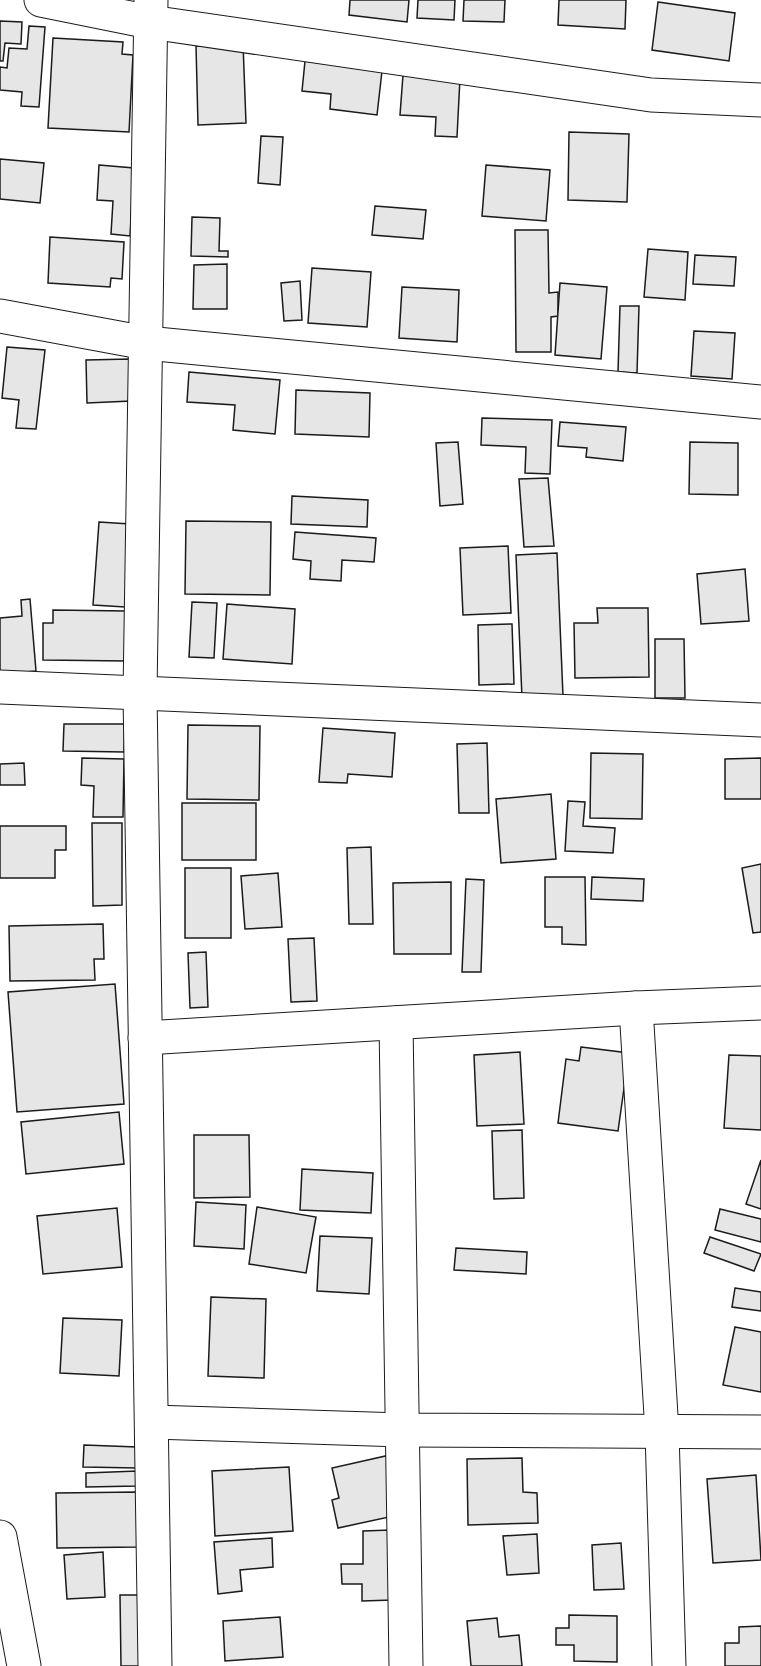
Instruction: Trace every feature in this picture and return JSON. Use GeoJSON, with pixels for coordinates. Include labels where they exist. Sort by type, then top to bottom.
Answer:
{"type":"FeatureCollection","features":[{"type":"Feature","properties":{"kind":"street"},"geometry":{"type":"LineString","coordinates":[[41,0],[151,11],[651,95],[761,100]]}},
{"type":"Feature","properties":{"kind":"street"},"geometry":{"type":"LineString","coordinates":[[151,11],[140,693],[155,1666]]}},
{"type":"Feature","properties":{"kind":"street"},"geometry":{"type":"LineString","coordinates":[[0,316],[146,343],[761,402]]}},
{"type":"Feature","properties":{"kind":"street"},"geometry":{"type":"LineString","coordinates":[[0,687],[761,720]]}},
{"type":"Feature","properties":{"kind":"street"},"geometry":{"type":"LineString","coordinates":[[145,1038],[636,1008],[761,1003]]}},
{"type":"Feature","properties":{"kind":"street"},"geometry":{"type":"LineString","coordinates":[[636,1008],[662,1432],[669,1666]]}},
{"type":"Feature","properties":{"kind":"street"},"geometry":{"type":"LineString","coordinates":[[396,1023],[406,1666]]}},
{"type":"Feature","properties":{"kind":"street"},"geometry":{"type":"LineString","coordinates":[[152,1422],[402,1430],[761,1432]]}},
{"type":"Feature","properties":{"kind":"street"},"geometry":{"type":"LineString","coordinates":[[0,1538],[24,1666]]}},
{"type":"Feature","properties":{"kind":"building"},"geometry":{"type":"Polygon","coordinates":[[[350,0],[409,0],[407,22],[349,15],[350,0]]]}},
{"type":"Feature","properties":{"kind":"building"},"geometry":{"type":"Polygon","coordinates":[[[418,0],[455,0],[454,20],[417,18],[418,0]]]}},
{"type":"Feature","properties":{"kind":"building"},"geometry":{"type":"Polygon","coordinates":[[[464,0],[505,0],[504,22],[463,21],[464,0]]]}},
{"type":"Feature","properties":{"kind":"building"},"geometry":{"type":"Polygon","coordinates":[[[559,0],[626,0],[625,29],[558,25],[559,0]]]}},
{"type":"Feature","properties":{"kind":"building"},"geometry":{"type":"Polygon","coordinates":[[[658,2],[735,13],[729,61],[652,50],[658,2]]]}},
{"type":"Feature","properties":{"kind":"building"},"geometry":{"type":"Polygon","coordinates":[[[0,21],[22,22],[21,44],[5,43],[3,61],[0,61],[0,21]]]}},
{"type":"Feature","properties":{"kind":"building"},"geometry":{"type":"Polygon","coordinates":[[[29,26],[45,27],[39,107],[21,106],[22,92],[0,90],[0,67],[7,68],[9,48],[27,49],[29,26]]]}},
{"type":"Feature","properties":{"kind":"building"},"geometry":{"type":"Polygon","coordinates":[[[53,38],[123,42],[122,54],[133,55],[129,132],[48,128],[53,38]]]}},
{"type":"Feature","properties":{"kind":"building"},"geometry":{"type":"Polygon","coordinates":[[[243,44],[246,123],[198,125],[196,46],[243,44]]]}},
{"type":"Feature","properties":{"kind":"building"},"geometry":{"type":"Polygon","coordinates":[[[305,61],[382,71],[377,115],[330,109],[331,94],[302,91],[305,61]]]}},
{"type":"Feature","properties":{"kind":"building"},"geometry":{"type":"Polygon","coordinates":[[[403,75],[460,78],[457,137],[435,136],[436,117],[400,115],[403,75]]]}},
{"type":"Feature","properties":{"kind":"building"},"geometry":{"type":"Polygon","coordinates":[[[569,132],[629,134],[627,202],[568,200],[569,132]]]}},
{"type":"Feature","properties":{"kind":"building"},"geometry":{"type":"Polygon","coordinates":[[[261,136],[283,137],[280,185],[258,183],[261,136]]]}},
{"type":"Feature","properties":{"kind":"building"},"geometry":{"type":"Polygon","coordinates":[[[0,159],[44,163],[40,203],[0,199],[0,159]]]}},
{"type":"Feature","properties":{"kind":"building"},"geometry":{"type":"Polygon","coordinates":[[[99,165],[134,168],[130,236],[111,234],[113,201],[97,200],[99,165]]]}},
{"type":"Feature","properties":{"kind":"building"},"geometry":{"type":"Polygon","coordinates":[[[486,165],[550,170],[546,221],[482,216],[486,165]]]}},
{"type":"Feature","properties":{"kind":"building"},"geometry":{"type":"Polygon","coordinates":[[[375,206],[426,210],[423,239],[372,235],[375,206]]]}},
{"type":"Feature","properties":{"kind":"building"},"geometry":{"type":"Polygon","coordinates":[[[192,217],[220,218],[219,251],[228,251],[228,257],[191,256],[192,217]]]}},
{"type":"Feature","properties":{"kind":"building"},"geometry":{"type":"Polygon","coordinates":[[[515,230],[548,230],[549,293],[558,292],[558,316],[551,317],[551,352],[516,352],[515,230]]]}},
{"type":"Feature","properties":{"kind":"building"},"geometry":{"type":"Polygon","coordinates":[[[50,237],[124,242],[122,279],[111,278],[110,287],[48,283],[50,237]]]}},
{"type":"Feature","properties":{"kind":"building"},"geometry":{"type":"Polygon","coordinates":[[[648,249],[688,252],[685,300],[644,297],[648,249]]]}},
{"type":"Feature","properties":{"kind":"building"},"geometry":{"type":"Polygon","coordinates":[[[695,255],[736,257],[734,286],[693,284],[695,255]]]}},
{"type":"Feature","properties":{"kind":"building"},"geometry":{"type":"Polygon","coordinates":[[[227,264],[227,309],[193,309],[194,265],[227,264]]]}},
{"type":"Feature","properties":{"kind":"building"},"geometry":{"type":"Polygon","coordinates":[[[312,268],[371,272],[367,327],[308,323],[312,268]]]}},
{"type":"Feature","properties":{"kind":"building"},"geometry":{"type":"Polygon","coordinates":[[[300,281],[302,320],[284,321],[281,283],[300,281]]]}},
{"type":"Feature","properties":{"kind":"building"},"geometry":{"type":"Polygon","coordinates":[[[560,283],[607,287],[601,359],[555,355],[560,283]]]}},
{"type":"Feature","properties":{"kind":"building"},"geometry":{"type":"Polygon","coordinates":[[[402,287],[459,290],[457,342],[399,338],[402,287]]]}},
{"type":"Feature","properties":{"kind":"building"},"geometry":{"type":"Polygon","coordinates":[[[620,306],[639,306],[637,373],[618,372],[620,306]]]}},
{"type":"Feature","properties":{"kind":"building"},"geometry":{"type":"Polygon","coordinates":[[[694,331],[735,333],[732,379],[691,376],[694,331]]]}},
{"type":"Feature","properties":{"kind":"building"},"geometry":{"type":"Polygon","coordinates":[[[7,347],[45,350],[36,429],[16,428],[19,400],[2,398],[7,347]]]}},
{"type":"Feature","properties":{"kind":"building"},"geometry":{"type":"Polygon","coordinates":[[[130,359],[131,401],[87,403],[86,360],[130,359]]]}},
{"type":"Feature","properties":{"kind":"building"},"geometry":{"type":"Polygon","coordinates":[[[189,372],[280,380],[275,434],[233,430],[235,405],[187,402],[189,372]]]}},
{"type":"Feature","properties":{"kind":"building"},"geometry":{"type":"Polygon","coordinates":[[[296,390],[370,393],[369,437],[295,434],[296,390]]]}},
{"type":"Feature","properties":{"kind":"building"},"geometry":{"type":"Polygon","coordinates":[[[482,418],[552,420],[550,474],[525,473],[526,447],[481,445],[482,418]]]}},
{"type":"Feature","properties":{"kind":"building"},"geometry":{"type":"Polygon","coordinates":[[[560,422],[626,427],[623,461],[586,457],[587,448],[558,446],[560,422]]]}},
{"type":"Feature","properties":{"kind":"building"},"geometry":{"type":"Polygon","coordinates":[[[458,442],[463,504],[440,506],[436,443],[458,442]]]}},
{"type":"Feature","properties":{"kind":"building"},"geometry":{"type":"Polygon","coordinates":[[[690,442],[738,443],[738,495],[689,494],[690,442]]]}},
{"type":"Feature","properties":{"kind":"building"},"geometry":{"type":"Polygon","coordinates":[[[548,478],[554,546],[524,547],[519,479],[548,478]]]}},
{"type":"Feature","properties":{"kind":"building"},"geometry":{"type":"Polygon","coordinates":[[[292,496],[368,500],[367,527],[291,524],[292,496]]]}},
{"type":"Feature","properties":{"kind":"building"},"geometry":{"type":"Polygon","coordinates":[[[186,521],[271,522],[270,595],[185,594],[186,521]]]}},
{"type":"Feature","properties":{"kind":"building"},"geometry":{"type":"Polygon","coordinates":[[[99,522],[130,524],[125,607],[93,605],[99,522]]]}},
{"type":"Feature","properties":{"kind":"building"},"geometry":{"type":"Polygon","coordinates":[[[295,532],[376,538],[374,562],[342,560],[341,581],[310,579],[311,561],[293,559],[295,532]]]}},
{"type":"Feature","properties":{"kind":"building"},"geometry":{"type":"Polygon","coordinates":[[[508,546],[511,613],[463,615],[460,548],[508,546]]]}},
{"type":"Feature","properties":{"kind":"building"},"geometry":{"type":"Polygon","coordinates":[[[557,553],[563,696],[522,698],[516,555],[557,553]]]}},
{"type":"Feature","properties":{"kind":"building"},"geometry":{"type":"Polygon","coordinates":[[[745,569],[749,621],[701,624],[697,574],[745,569]]]}},
{"type":"Feature","properties":{"kind":"building"},"geometry":{"type":"Polygon","coordinates":[[[30,599],[36,671],[0,674],[0,618],[22,616],[21,600],[30,599]]]}},
{"type":"Feature","properties":{"kind":"building"},"geometry":{"type":"Polygon","coordinates":[[[192,602],[217,603],[214,658],[189,657],[192,602]]]}},
{"type":"Feature","properties":{"kind":"building"},"geometry":{"type":"Polygon","coordinates":[[[227,604],[295,609],[292,664],[223,659],[227,604]]]}},
{"type":"Feature","properties":{"kind":"building"},"geometry":{"type":"Polygon","coordinates":[[[597,608],[648,608],[649,677],[575,678],[574,623],[598,623],[597,608]]]}},
{"type":"Feature","properties":{"kind":"building"},"geometry":{"type":"Polygon","coordinates":[[[53,610],[127,611],[126,661],[43,660],[43,623],[53,623],[53,610]]]}},
{"type":"Feature","properties":{"kind":"building"},"geometry":{"type":"Polygon","coordinates":[[[512,624],[514,684],[479,685],[478,625],[512,624]]]}},
{"type":"Feature","properties":{"kind":"building"},"geometry":{"type":"Polygon","coordinates":[[[655,639],[684,639],[685,698],[655,698],[655,639]]]}},
{"type":"Feature","properties":{"kind":"building"},"geometry":{"type":"Polygon","coordinates":[[[64,724],[125,724],[124,752],[63,751],[64,724]]]}},
{"type":"Feature","properties":{"kind":"building"},"geometry":{"type":"Polygon","coordinates":[[[188,725],[260,726],[259,800],[187,799],[188,725]]]}},
{"type":"Feature","properties":{"kind":"building"},"geometry":{"type":"Polygon","coordinates":[[[323,728],[395,733],[392,777],[348,774],[347,783],[319,782],[323,728]]]}},
{"type":"Feature","properties":{"kind":"building"},"geometry":{"type":"Polygon","coordinates":[[[487,743],[489,813],[459,813],[457,744],[487,743]]]}},
{"type":"Feature","properties":{"kind":"building"},"geometry":{"type":"Polygon","coordinates":[[[591,753],[643,754],[642,819],[590,818],[591,753]]]}},
{"type":"Feature","properties":{"kind":"building"},"geometry":{"type":"Polygon","coordinates":[[[82,758],[124,759],[123,817],[93,817],[94,786],[81,785],[82,758]]]}},
{"type":"Feature","properties":{"kind":"building"},"geometry":{"type":"Polygon","coordinates":[[[761,758],[761,799],[725,799],[725,759],[761,758]]]}},
{"type":"Feature","properties":{"kind":"building"},"geometry":{"type":"Polygon","coordinates":[[[24,763],[25,785],[0,785],[0,764],[24,763]]]}},
{"type":"Feature","properties":{"kind":"building"},"geometry":{"type":"Polygon","coordinates":[[[551,794],[556,859],[501,863],[496,799],[551,794]]]}},
{"type":"Feature","properties":{"kind":"building"},"geometry":{"type":"Polygon","coordinates":[[[568,801],[585,802],[583,826],[615,828],[613,853],[565,851],[568,801]]]}},
{"type":"Feature","properties":{"kind":"building"},"geometry":{"type":"Polygon","coordinates":[[[182,803],[256,803],[256,860],[182,860],[182,803]]]}},
{"type":"Feature","properties":{"kind":"building"},"geometry":{"type":"Polygon","coordinates":[[[92,823],[122,823],[122,905],[93,906],[92,823]]]}},
{"type":"Feature","properties":{"kind":"building"},"geometry":{"type":"Polygon","coordinates":[[[0,826],[66,826],[66,850],[55,850],[55,878],[0,878],[0,826]]]}},
{"type":"Feature","properties":{"kind":"building"},"geometry":{"type":"Polygon","coordinates":[[[371,847],[373,924],[349,924],[347,848],[371,847]]]}},
{"type":"Feature","properties":{"kind":"building"},"geometry":{"type":"Polygon","coordinates":[[[761,864],[761,932],[753,933],[742,868],[761,864]]]}},
{"type":"Feature","properties":{"kind":"building"},"geometry":{"type":"Polygon","coordinates":[[[185,868],[231,868],[231,938],[185,938],[185,868]]]}},
{"type":"Feature","properties":{"kind":"building"},"geometry":{"type":"Polygon","coordinates":[[[278,873],[282,927],[245,929],[241,876],[278,873]]]}},
{"type":"Feature","properties":{"kind":"building"},"geometry":{"type":"Polygon","coordinates":[[[545,877],[585,877],[586,945],[562,944],[562,927],[545,927],[545,877]]]}},
{"type":"Feature","properties":{"kind":"building"},"geometry":{"type":"Polygon","coordinates":[[[592,877],[644,879],[643,901],[591,899],[592,877]]]}},
{"type":"Feature","properties":{"kind":"building"},"geometry":{"type":"Polygon","coordinates":[[[466,879],[484,880],[481,972],[462,972],[466,879]]]}},
{"type":"Feature","properties":{"kind":"building"},"geometry":{"type":"Polygon","coordinates":[[[451,882],[451,954],[394,954],[393,883],[451,882]]]}},
{"type":"Feature","properties":{"kind":"building"},"geometry":{"type":"Polygon","coordinates":[[[103,924],[104,959],[94,959],[95,980],[10,981],[9,926],[103,924]]]}},
{"type":"Feature","properties":{"kind":"building"},"geometry":{"type":"Polygon","coordinates":[[[314,938],[317,1001],[291,1002],[288,939],[314,938]]]}},
{"type":"Feature","properties":{"kind":"building"},"geometry":{"type":"Polygon","coordinates":[[[206,952],[208,1007],[190,1008],[188,953],[206,952]]]}},
{"type":"Feature","properties":{"kind":"building"},"geometry":{"type":"Polygon","coordinates":[[[115,984],[124,1104],[17,1112],[8,992],[115,984]]]}},
{"type":"Feature","properties":{"kind":"building"},"geometry":{"type":"Polygon","coordinates":[[[581,1047],[629,1053],[618,1131],[558,1123],[566,1059],[579,1061],[581,1047]]]}},
{"type":"Feature","properties":{"kind":"building"},"geometry":{"type":"Polygon","coordinates":[[[520,1052],[524,1124],[477,1126],[474,1055],[520,1052]]]}},
{"type":"Feature","properties":{"kind":"building"},"geometry":{"type":"Polygon","coordinates":[[[729,1055],[761,1056],[761,1130],[724,1128],[729,1055]]]}},
{"type":"Feature","properties":{"kind":"building"},"geometry":{"type":"Polygon","coordinates":[[[119,1112],[124,1164],[26,1174],[21,1122],[119,1112]]]}},
{"type":"Feature","properties":{"kind":"building"},"geometry":{"type":"Polygon","coordinates":[[[522,1130],[524,1198],[494,1199],[492,1131],[522,1130]]]}},
{"type":"Feature","properties":{"kind":"building"},"geometry":{"type":"Polygon","coordinates":[[[194,1135],[249,1135],[250,1197],[194,1198],[194,1135]]]}},
{"type":"Feature","properties":{"kind":"building"},"geometry":{"type":"Polygon","coordinates":[[[761,1160],[761,1209],[746,1204],[761,1160]]]}},
{"type":"Feature","properties":{"kind":"building"},"geometry":{"type":"Polygon","coordinates":[[[302,1169],[373,1173],[371,1213],[300,1210],[302,1169]]]}},
{"type":"Feature","properties":{"kind":"building"},"geometry":{"type":"Polygon","coordinates":[[[196,1202],[246,1205],[244,1249],[194,1246],[196,1202]]]}},
{"type":"Feature","properties":{"kind":"building"},"geometry":{"type":"Polygon","coordinates":[[[257,1207],[316,1217],[306,1273],[249,1264],[257,1207]]]}},
{"type":"Feature","properties":{"kind":"building"},"geometry":{"type":"Polygon","coordinates":[[[117,1208],[122,1267],[43,1274],[37,1216],[117,1208]]]}},
{"type":"Feature","properties":{"kind":"building"},"geometry":{"type":"Polygon","coordinates":[[[720,1209],[761,1219],[761,1242],[715,1230],[720,1209]]]}},
{"type":"Feature","properties":{"kind":"building"},"geometry":{"type":"Polygon","coordinates":[[[320,1236],[372,1238],[369,1294],[317,1291],[320,1236]]]}},
{"type":"Feature","properties":{"kind":"building"},"geometry":{"type":"Polygon","coordinates":[[[710,1237],[761,1254],[754,1271],[704,1253],[710,1237]]]}},
{"type":"Feature","properties":{"kind":"building"},"geometry":{"type":"Polygon","coordinates":[[[456,1248],[527,1252],[526,1274],[454,1270],[456,1248]]]}},
{"type":"Feature","properties":{"kind":"building"},"geometry":{"type":"Polygon","coordinates":[[[735,1288],[761,1292],[761,1311],[732,1307],[735,1288]]]}},
{"type":"Feature","properties":{"kind":"building"},"geometry":{"type":"Polygon","coordinates":[[[211,1297],[266,1299],[264,1378],[208,1376],[211,1297]]]}},
{"type":"Feature","properties":{"kind":"building"},"geometry":{"type":"Polygon","coordinates":[[[63,1318],[122,1320],[119,1376],[60,1373],[63,1318]]]}},
{"type":"Feature","properties":{"kind":"building"},"geometry":{"type":"Polygon","coordinates":[[[735,1327],[761,1332],[761,1392],[723,1385],[735,1327]]]}},
{"type":"Feature","properties":{"kind":"building"},"geometry":{"type":"Polygon","coordinates":[[[84,1445],[137,1447],[137,1468],[83,1467],[84,1445]]]}},
{"type":"Feature","properties":{"kind":"building"},"geometry":{"type":"Polygon","coordinates":[[[390,1455],[403,1514],[338,1528],[332,1500],[339,1498],[332,1468],[390,1455]]]}},
{"type":"Feature","properties":{"kind":"building"},"geometry":{"type":"Polygon","coordinates":[[[522,1458],[523,1492],[537,1493],[538,1523],[468,1525],[467,1459],[522,1458]]]}},
{"type":"Feature","properties":{"kind":"building"},"geometry":{"type":"Polygon","coordinates":[[[289,1467],[293,1531],[215,1536],[212,1471],[289,1467]]]}},
{"type":"Feature","properties":{"kind":"building"},"geometry":{"type":"Polygon","coordinates":[[[137,1471],[138,1486],[86,1487],[86,1473],[137,1471]]]}},
{"type":"Feature","properties":{"kind":"building"},"geometry":{"type":"Polygon","coordinates":[[[756,1475],[761,1560],[713,1563],[707,1479],[756,1475]]]}},
{"type":"Feature","properties":{"kind":"building"},"geometry":{"type":"Polygon","coordinates":[[[137,1492],[138,1547],[57,1548],[56,1493],[137,1492]]]}},
{"type":"Feature","properties":{"kind":"building"},"geometry":{"type":"Polygon","coordinates":[[[391,1530],[392,1600],[362,1601],[362,1584],[342,1584],[341,1564],[363,1564],[363,1531],[391,1530]]]}},
{"type":"Feature","properties":{"kind":"building"},"geometry":{"type":"Polygon","coordinates":[[[537,1534],[539,1573],[507,1575],[503,1536],[537,1534]]]}},
{"type":"Feature","properties":{"kind":"building"},"geometry":{"type":"Polygon","coordinates":[[[272,1538],[273,1567],[240,1570],[242,1591],[218,1594],[214,1542],[272,1538]]]}},
{"type":"Feature","properties":{"kind":"building"},"geometry":{"type":"Polygon","coordinates":[[[621,1543],[624,1589],[594,1590],[592,1545],[621,1543]]]}},
{"type":"Feature","properties":{"kind":"building"},"geometry":{"type":"Polygon","coordinates":[[[103,1552],[105,1597],[67,1599],[64,1555],[103,1552]]]}},
{"type":"Feature","properties":{"kind":"building"},"geometry":{"type":"Polygon","coordinates":[[[120,1595],[142,1595],[143,1666],[121,1666],[120,1595]]]}},
{"type":"Feature","properties":{"kind":"building"},"geometry":{"type":"Polygon","coordinates":[[[569,1615],[617,1616],[617,1662],[574,1661],[574,1645],[556,1645],[556,1628],[569,1628],[569,1615]]]}},
{"type":"Feature","properties":{"kind":"building"},"geometry":{"type":"Polygon","coordinates":[[[280,1617],[283,1657],[225,1661],[223,1621],[280,1617]]]}},
{"type":"Feature","properties":{"kind":"building"},"geometry":{"type":"Polygon","coordinates":[[[497,1618],[499,1637],[519,1635],[522,1666],[471,1666],[467,1621],[497,1618]]]}},
{"type":"Feature","properties":{"kind":"building"},"geometry":{"type":"Polygon","coordinates":[[[761,1626],[761,1666],[725,1666],[725,1643],[739,1643],[739,1627],[761,1626]]]}}]}
